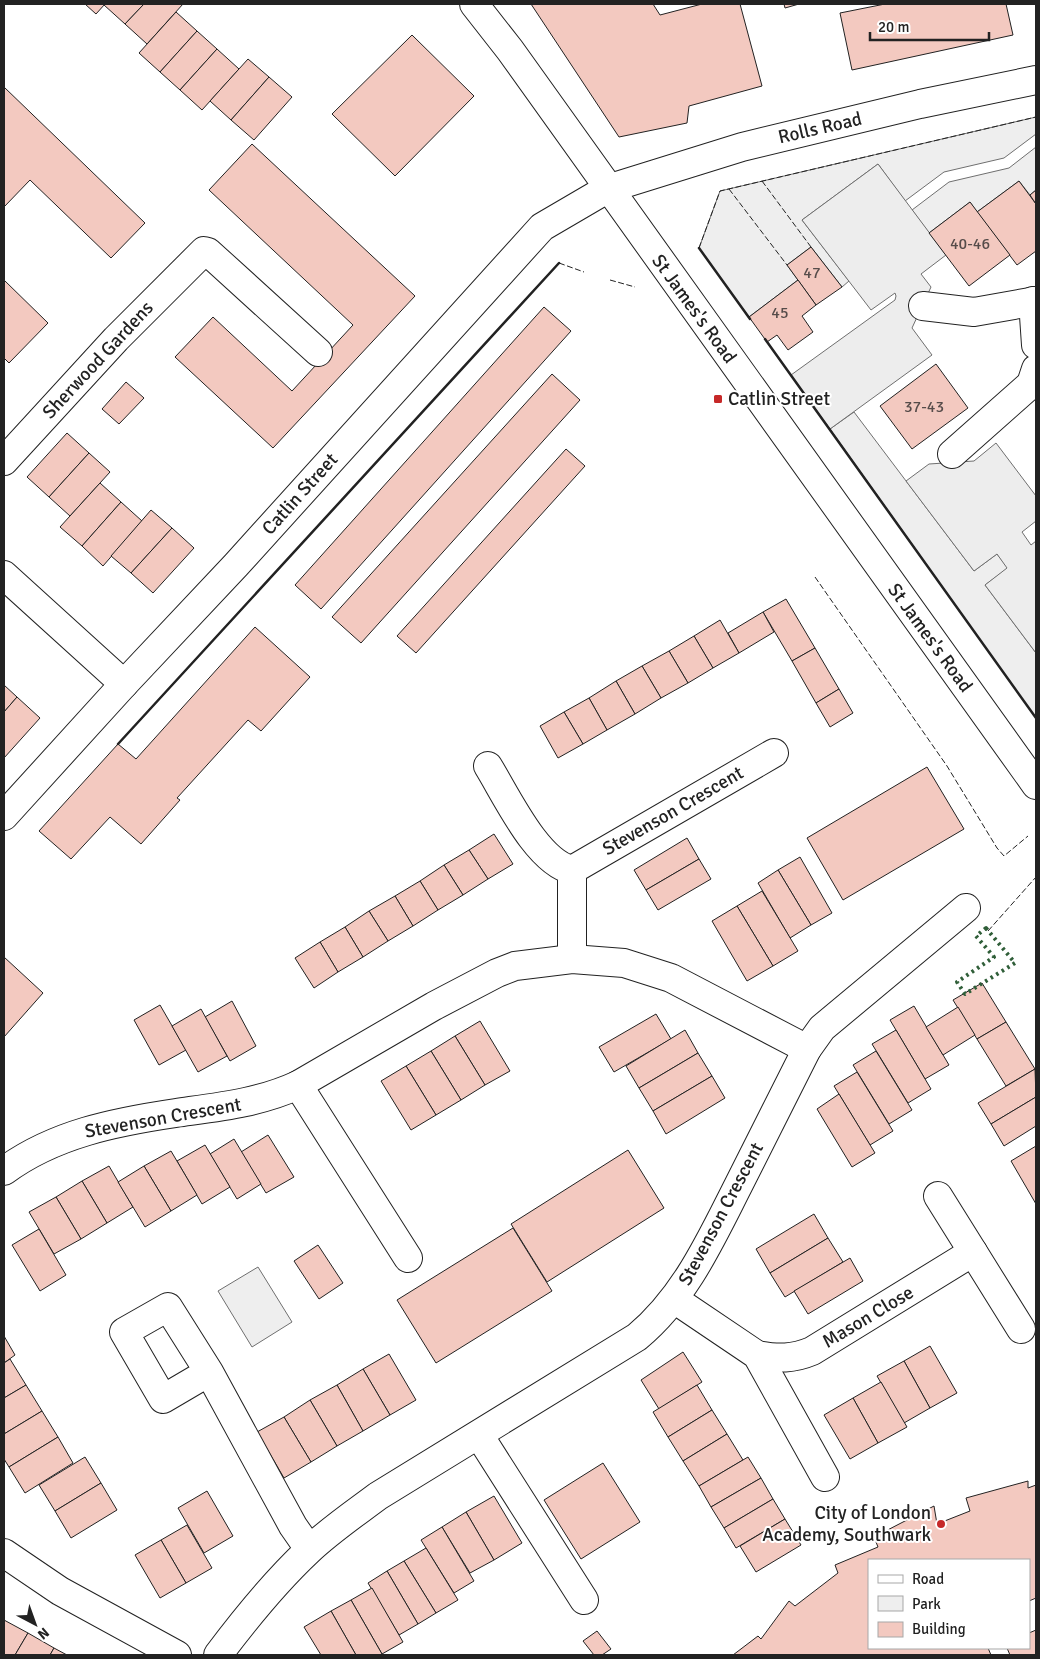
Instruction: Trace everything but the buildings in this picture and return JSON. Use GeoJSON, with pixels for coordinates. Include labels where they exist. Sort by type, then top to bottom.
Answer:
{"type":"FeatureCollection","features":[{"type":"Feature","properties":{"kind":"street","name":"St James's Road"},"geometry":{"type":"LineString","coordinates":[[474,4],[510,50],[607,189],[1036,785]]}},
{"type":"Feature","properties":{"kind":"street","name":"Rolls Road"},"geometry":{"type":"LineString","coordinates":[[607,189],[769,140],[1036,80]]}},
{"type":"Feature","properties":{"kind":"street","name":"Catlin Street"},"geometry":{"type":"LineString","coordinates":[[4,816],[243,557],[542,227],[607,189]]}},
{"type":"Feature","properties":{"kind":"street","name":"Sherwood Gardens"},"geometry":{"type":"LineString","coordinates":[[4,461],[116,339],[200,253],[208,252],[318,352]]}},
{"type":"Feature","properties":{"kind":"street"},"geometry":{"type":"LineString","coordinates":[[923,306],[974,312],[1035,301],[1036,345]]}},
{"type":"Feature","properties":{"kind":"street"},"geometry":{"type":"LineString","coordinates":[[952,454],[1031,384],[1036,369]]}},
{"type":"Feature","properties":{"kind":"street"},"geometry":{"type":"LineString","coordinates":[[4,575],[124,684]]}},
{"type":"Feature","properties":{"kind":"street","name":"Stevenson Crescent"},"geometry":{"type":"LineString","coordinates":[[572,870],[774,753]]}},
{"type":"Feature","properties":{"kind":"street"},"geometry":{"type":"LineString","coordinates":[[488,766],[541,851],[561,868],[572,870],[572,958]]}},
{"type":"Feature","properties":{"kind":"street","name":"Stevenson Crescent"},"geometry":{"type":"LineString","coordinates":[[218,1655],[285,1574],[309,1549],[378,1496],[637,1337],[651,1325],[674,1299],[704,1252],[807,1049],[822,1028],[966,908]]}},
{"type":"Feature","properties":{"kind":"street","name":"Stevenson Crescent"},"geometry":{"type":"LineString","coordinates":[[4,1171],[17,1161],[69,1136],[126,1121],[262,1099],[298,1086],[434,1006],[515,966],[572,958],[624,963],[671,978],[807,1049]]}},
{"type":"Feature","properties":{"kind":"street"},"geometry":{"type":"LineString","coordinates":[[298,1086],[408,1258]]}},
{"type":"Feature","properties":{"kind":"street"},"geometry":{"type":"LineString","coordinates":[[938,1196],[1021,1329]]}},
{"type":"Feature","properties":{"kind":"street","name":"Mason Close"},"geometry":{"type":"LineString","coordinates":[[674,1299],[757,1355],[776,1359],[790,1358],[812,1351],[973,1252]]}},
{"type":"Feature","properties":{"kind":"street","name":"Mason Close"},"geometry":{"type":"LineString","coordinates":[[757,1355],[825,1477]]}},
{"type":"Feature","properties":{"kind":"street"},"geometry":{"type":"LineString","coordinates":[[209,1372],[292,1526],[309,1549]]}},
{"type":"Feature","properties":{"kind":"street"},"geometry":{"type":"LineString","coordinates":[[479,1435],[584,1600]]}},
{"type":"Feature","properties":{"kind":"street"},"geometry":{"type":"LineString","coordinates":[[4,1554],[60,1591],[177,1655]]}},
{"type":"Feature","properties":{"kind":"green space"},"geometry":{"type":"Polygon","coordinates":[[[1036,117],[1036,134],[1004,158],[944,172],[905,201],[878,164],[802,220],[849,281],[842,287],[811,247],[787,265],[798,280],[749,317],[699,248],[720,191],[1036,117]]]}},
{"type":"Feature","properties":{"kind":"green space"},"geometry":{"type":"Polygon","coordinates":[[[1036,147],[1036,190],[1030,195],[1019,181],[977,212],[970,202],[929,233],[912,210],[949,182],[1009,168],[1036,147]]]}},
{"type":"Feature","properties":{"kind":"green space"},"geometry":{"type":"Polygon","coordinates":[[[854,412],[974,571],[997,554],[1008,568],[985,585],[1036,653],[1036,718],[830,429],[854,412]]]}},
{"type":"Feature","properties":{"kind":"green space"},"geometry":{"type":"Polygon","coordinates":[[[258,1267],[292,1322],[252,1347],[218,1291],[258,1267]]]}},
{"type":"Feature","properties":{"kind":"shaded area"},"geometry":{"type":"Polygon","coordinates":[[[878,164],[946,255],[921,274],[931,287],[912,328],[932,355],[830,429],[791,375],[895,300],[896,296],[895,293],[871,310],[802,220],[878,164]]]}},
{"type":"Feature","properties":{"kind":"shaded area"},"geometry":{"type":"Polygon","coordinates":[[[996,443],[1036,496],[1036,521],[1022,532],[1031,545],[1036,541],[1036,653],[985,585],[1007,568],[997,554],[974,571],[906,481],[929,464],[974,461],[996,443]]]}},
{"type":"Feature","properties":{"kind":"hedge"},"geometry":{"type":"LineString","coordinates":[[986,928],[1015,963],[965,994],[957,982],[994,957],[976,936],[986,928]]}},
{"type":"Feature","properties":{"kind":"fence"},"geometry":{"type":"LineString","coordinates":[[699,248],[720,191],[1036,117]]}},
{"type":"Feature","properties":{"kind":"fence"},"geometry":{"type":"LineString","coordinates":[[762,181],[811,247]]}},
{"type":"Feature","properties":{"kind":"fence"},"geometry":{"type":"LineString","coordinates":[[729,189],[787,265]]}},
{"type":"Feature","properties":{"kind":"fence"},"geometry":{"type":"LineString","coordinates":[[559,263],[584,272]]}},
{"type":"Feature","properties":{"kind":"fence"},"geometry":{"type":"LineString","coordinates":[[610,280],[635,287]]}},
{"type":"Feature","properties":{"kind":"fence"},"geometry":{"type":"LineString","coordinates":[[815,577],[947,766],[997,848],[1004,856],[1028,836]]}},
{"type":"Feature","properties":{"kind":"fence"},"geometry":{"type":"LineString","coordinates":[[988,931],[1036,877]]}},
{"type":"Feature","properties":{"kind":"wall"},"geometry":{"type":"LineString","coordinates":[[699,248],[750,319]]}},
{"type":"Feature","properties":{"kind":"wall"},"geometry":{"type":"LineString","coordinates":[[118,744],[559,263]]}},
{"type":"Feature","properties":{"kind":"wall"},"geometry":{"type":"LineString","coordinates":[[765,339],[1036,718]]}},
{"type":"Feature","properties":{"kind":"place","name":"Catlin Street"},"geometry":{"type":"Point","coordinates":[718,399]}},
{"type":"Feature","properties":{"kind":"place","name":"City of London Academy, Southwark"},"geometry":{"type":"Point","coordinates":[941,1524]}}]}
